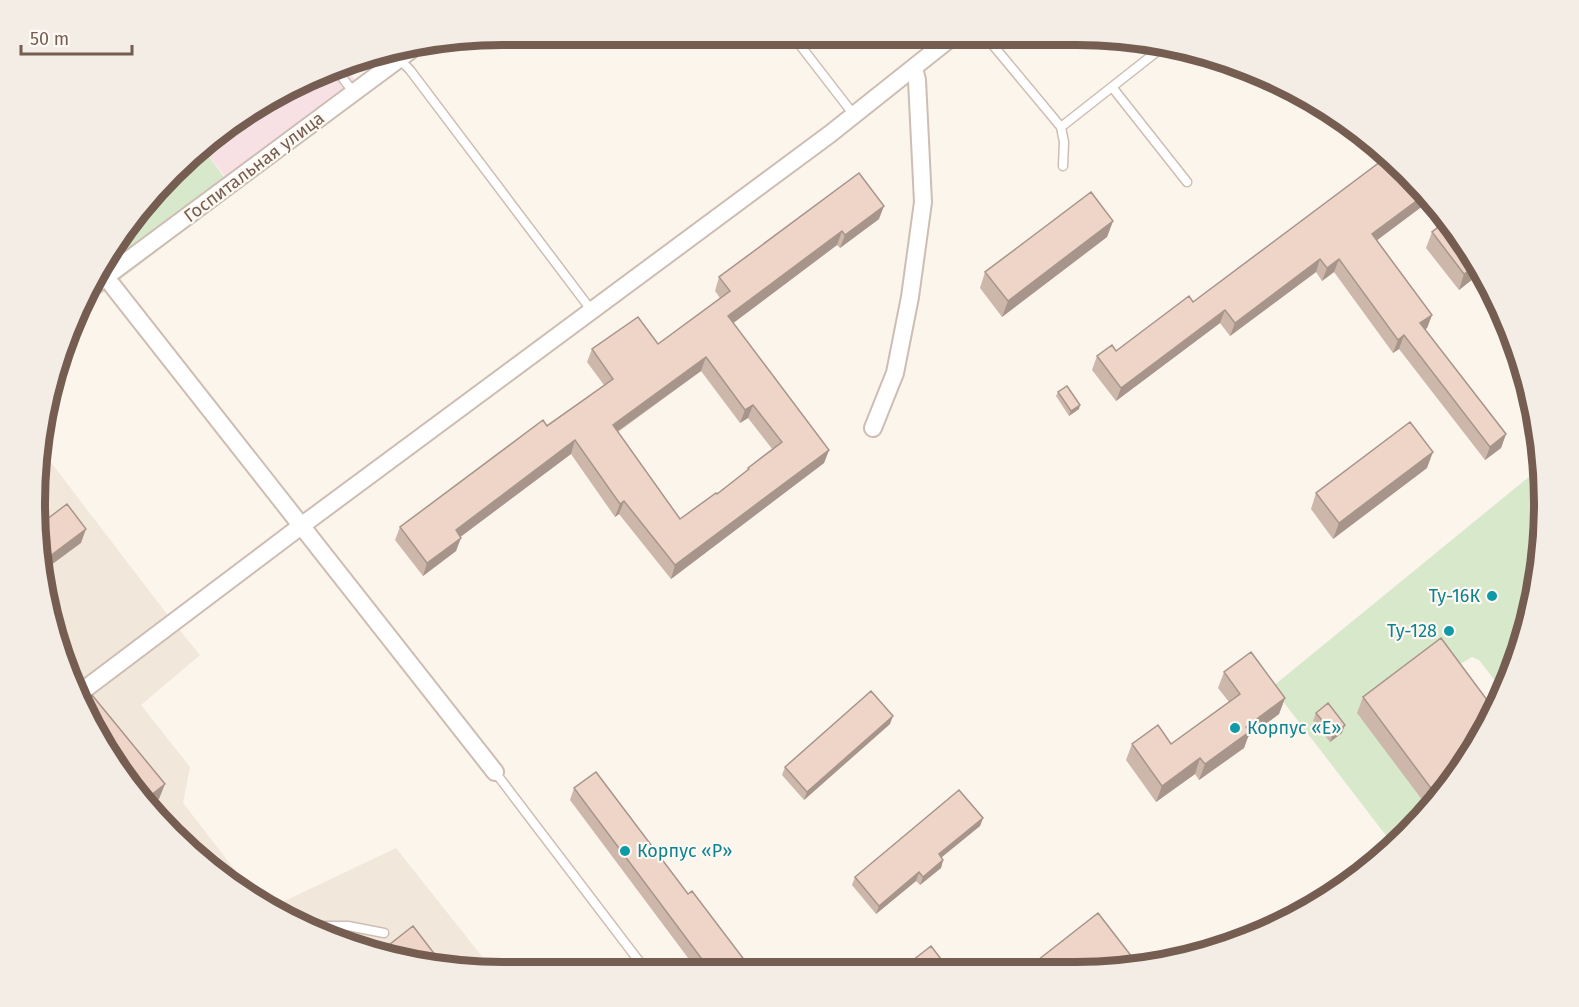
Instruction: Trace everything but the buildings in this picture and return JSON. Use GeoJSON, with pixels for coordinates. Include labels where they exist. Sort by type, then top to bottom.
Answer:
{"type":"FeatureCollection","features":[{"type":"Feature","properties":{"kind":"street"},"geometry":{"type":"LineString","coordinates":[[85,689],[854,115],[942,45]]}},
{"type":"Feature","properties":{"kind":"street","name":"Госпитальная улица"},"geometry":{"type":"LineString","coordinates":[[104,285],[401,57]]}},
{"type":"Feature","properties":{"kind":"street"},"geometry":{"type":"LineString","coordinates":[[873,428],[894,373],[910,297],[923,202],[917,80],[914,68]]}},
{"type":"Feature","properties":{"kind":"street"},"geometry":{"type":"LineString","coordinates":[[104,285],[301,526],[495,772]]}},
{"type":"Feature","properties":{"kind":"lane"},"geometry":{"type":"LineString","coordinates":[[800,45],[854,115]]}},
{"type":"Feature","properties":{"kind":"lane"},"geometry":{"type":"LineString","coordinates":[[993,45],[1061,127],[1064,142],[1063,166]]}},
{"type":"Feature","properties":{"kind":"lane"},"geometry":{"type":"LineString","coordinates":[[1061,127],[1156,52]]}},
{"type":"Feature","properties":{"kind":"lane"},"geometry":{"type":"LineString","coordinates":[[406,56],[410,70],[592,311]]}},
{"type":"Feature","properties":{"kind":"lane"},"geometry":{"type":"LineString","coordinates":[[341,75],[354,93]]}},
{"type":"Feature","properties":{"kind":"lane"},"geometry":{"type":"LineString","coordinates":[[1112,87],[1187,182]]}},
{"type":"Feature","properties":{"kind":"lane"},"geometry":{"type":"LineString","coordinates":[[495,772],[640,962]]}},
{"type":"Feature","properties":{"kind":"lane"},"geometry":{"type":"LineString","coordinates":[[326,926],[348,926],[384,933]]}},
{"type":"Feature","properties":{"kind":"shaded area"},"geometry":{"type":"Polygon","coordinates":[[[349,72],[356,81],[226,178],[207,154],[274,106],[349,72]]]}},
{"type":"Feature","properties":{"kind":"shaded area"},"geometry":{"type":"Polygon","coordinates":[[[48,458],[200,655],[141,705],[190,767],[183,803],[244,881],[201,848],[159,806],[122,758],[92,706],[69,651],[54,593],[46,533],[48,458]]]}},
{"type":"Feature","properties":{"kind":"shaded area"},"geometry":{"type":"Polygon","coordinates":[[[396,848],[486,961],[414,953],[356,938],[279,904],[396,848]]]}},
{"type":"Feature","properties":{"kind":"green space"},"geometry":{"type":"Polygon","coordinates":[[[207,154],[235,192],[92,301],[106,274],[140,224],[179,179],[207,154]]]}},
{"type":"Feature","properties":{"kind":"green space"},"geometry":{"type":"Polygon","coordinates":[[[1533,474],[1534,504],[1530,563],[1518,622],[1499,679],[1497,683],[1479,660],[1472,657],[1457,666],[1433,791],[1388,839],[1272,687],[1533,474]]]}},
{"type":"Feature","properties":{"kind":"place","name":"Ту-16К"},"geometry":{"type":"Point","coordinates":[1492,596]}},
{"type":"Feature","properties":{"kind":"place","name":"Ту-128"},"geometry":{"type":"Point","coordinates":[1449,631]}},
{"type":"Feature","properties":{"kind":"place","name":"Корпус «Е»"},"geometry":{"type":"Point","coordinates":[1235,728]}},
{"type":"Feature","properties":{"kind":"place","name":"Корпус «Р»"},"geometry":{"type":"Point","coordinates":[625,851]}}]}
